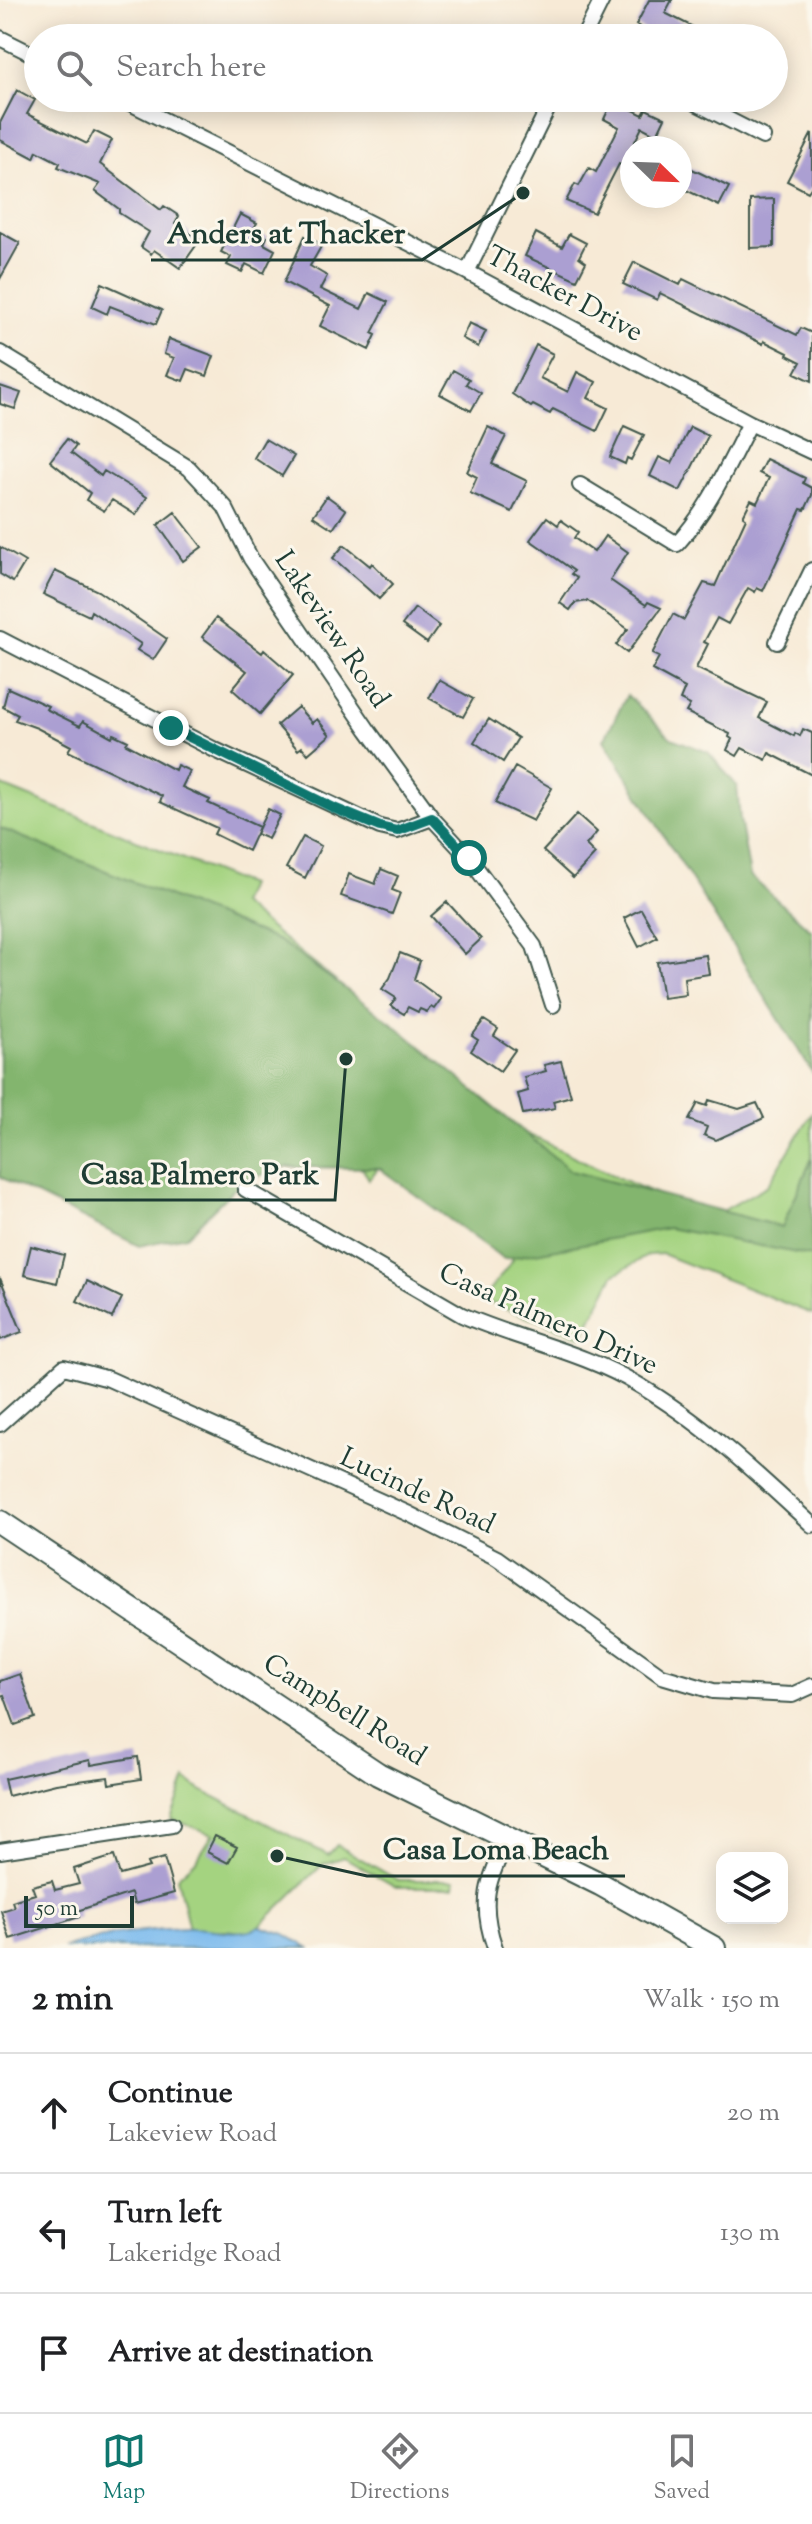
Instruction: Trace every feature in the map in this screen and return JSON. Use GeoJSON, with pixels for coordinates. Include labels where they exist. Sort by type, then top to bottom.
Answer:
{"type":"FeatureCollection","features":[{"type":"Feature","properties":{"kind":"street"},"geometry":{"type":"LineString","coordinates":[[590,24],[602,0]]}},
{"type":"Feature","properties":{"kind":"street"},"geometry":{"type":"LineString","coordinates":[[0,38],[24,50]]}},
{"type":"Feature","properties":{"kind":"street","name":"Thacker Drive"},"geometry":{"type":"LineString","coordinates":[[148,112],[467,272],[750,423],[812,452]]}},
{"type":"Feature","properties":{"kind":"street"},"geometry":{"type":"LineString","coordinates":[[467,272],[546,112]]}},
{"type":"Feature","properties":{"kind":"street"},"geometry":{"type":"LineString","coordinates":[[714,112],[763,137]]}},
{"type":"Feature","properties":{"kind":"street","name":"Lakeview Road"},"geometry":{"type":"LineString","coordinates":[[0,353],[189,468],[225,507],[251,559],[368,730],[432,818],[469,858],[534,946],[553,1005]]}},
{"type":"Feature","properties":{"kind":"street"},"geometry":{"type":"LineString","coordinates":[[580,485],[677,544],[709,501],[750,423]]}},
{"type":"Feature","properties":{"kind":"street"},"geometry":{"type":"LineString","coordinates":[[777,642],[812,570]]}},
{"type":"Feature","properties":{"kind":"street"},"geometry":{"type":"LineString","coordinates":[[0,639],[213,749],[365,821],[397,831],[432,818]]}},
{"type":"Feature","properties":{"kind":"street","name":"Casa Palmero Drive"},"geometry":{"type":"LineString","coordinates":[[245,1189],[462,1315],[499,1331],[584,1359],[636,1384],[714,1437],[812,1525]]}},
{"type":"Feature","properties":{"kind":"street","name":"Lucinde Road"},"geometry":{"type":"LineString","coordinates":[[0,1424],[64,1367],[109,1379],[409,1514],[497,1558],[662,1676],[713,1691],[792,1695],[812,1686]]}},
{"type":"Feature","properties":{"kind":"street","name":"Campbell Road"},"geometry":{"type":"LineString","coordinates":[[0,1522],[378,1774],[600,1884],[714,1948]]}},
{"type":"Feature","properties":{"kind":"street"},"geometry":{"type":"LineString","coordinates":[[0,1851],[172,1825]]}},
{"type":"Feature","properties":{"kind":"street"},"geometry":{"type":"LineString","coordinates":[[495,1948],[484,1913],[492,1870],[509,1838]]}},
{"type":"Feature","properties":{"kind":"green space"},"geometry":{"type":"Polygon","coordinates":[[[627,695],[671,738],[708,752],[737,786],[750,876],[812,931],[812,1072],[604,740],[627,695]]]}},
{"type":"Feature","properties":{"kind":"green space"},"geometry":{"type":"Polygon","coordinates":[[[0,785],[248,885],[240,904],[521,1131],[621,1179],[712,1217],[768,1185],[812,1113],[812,1314],[662,1254],[649,1255],[614,1275],[582,1337],[482,1300],[513,1260],[387,1158],[369,1179],[294,1054],[0,933],[0,785]]]}},
{"type":"Feature","properties":{"kind":"green space"},"geometry":{"type":"Polygon","coordinates":[[[0,828],[279,941],[392,1023],[571,1171],[782,1227],[812,1158],[812,1256],[668,1228],[504,1259],[379,1168],[288,1167],[242,1181],[186,1236],[139,1246],[0,1177],[0,828]]]}},
{"type":"Feature","properties":{"kind":"green space"},"geometry":{"type":"Polygon","coordinates":[[[186,1779],[197,1788],[328,1855],[337,1845],[398,1880],[455,1880],[454,1887],[396,1887],[344,1857],[323,1864],[260,1926],[248,1933],[226,1930],[190,1933],[177,1877],[197,1859],[213,1834],[171,1819],[186,1779]]]}},
{"type":"Feature","properties":{"kind":"water"},"geometry":{"type":"Polygon","coordinates":[[[260,1926],[285,1934],[308,1948],[63,1948],[140,1932],[187,1928],[243,1931],[260,1926]]]}},
{"type":"Feature","properties":{"kind":"building"},"geometry":{"type":"Polygon","coordinates":[[[649,0],[672,0],[665,13],[687,24],[637,24],[649,0]]]}},
{"type":"Feature","properties":{"kind":"building"},"geometry":{"type":"Polygon","coordinates":[[[17,90],[24,94],[24,112],[27,114],[87,144],[94,131],[112,140],[100,164],[161,210],[164,206],[179,216],[175,223],[200,240],[180,268],[154,250],[151,254],[141,247],[149,232],[119,213],[119,209],[95,191],[100,184],[58,167],[60,163],[37,151],[34,158],[0,140],[0,123],[17,90]]]}},
{"type":"Feature","properties":{"kind":"building"},"geometry":{"type":"Polygon","coordinates":[[[607,112],[637,112],[643,115],[652,112],[665,118],[657,135],[642,127],[638,136],[620,136],[620,164],[594,213],[566,201],[589,168],[596,172],[619,127],[604,119],[607,112]]]}},
{"type":"Feature","properties":{"kind":"building"},"geometry":{"type":"Polygon","coordinates":[[[812,133],[812,186],[808,192],[787,181],[812,133]]]}},
{"type":"Feature","properties":{"kind":"building"},"geometry":{"type":"Polygon","coordinates":[[[692,169],[729,187],[719,206],[692,193],[692,169]]]}},
{"type":"Feature","properties":{"kind":"building"},"geometry":{"type":"Polygon","coordinates":[[[774,199],[774,247],[750,248],[750,200],[774,199]]]}},
{"type":"Feature","properties":{"kind":"building"},"geometry":{"type":"Polygon","coordinates":[[[240,214],[257,223],[253,230],[267,237],[264,244],[275,250],[264,273],[246,264],[242,272],[227,265],[231,257],[221,252],[240,214]]]}},
{"type":"Feature","properties":{"kind":"building"},"geometry":{"type":"Polygon","coordinates":[[[0,232],[20,243],[0,279],[0,232]]]}},
{"type":"Feature","properties":{"kind":"building"},"geometry":{"type":"Polygon","coordinates":[[[536,233],[562,247],[569,234],[586,243],[579,257],[586,262],[577,280],[525,256],[536,233]]]}},
{"type":"Feature","properties":{"kind":"building"},"geometry":{"type":"Polygon","coordinates":[[[305,236],[322,245],[310,266],[327,276],[320,289],[361,309],[369,293],[388,302],[372,333],[376,335],[369,350],[320,326],[330,306],[284,282],[305,236]]]}},
{"type":"Feature","properties":{"kind":"building"},"geometry":{"type":"Polygon","coordinates":[[[634,262],[680,285],[683,279],[797,335],[801,328],[812,333],[812,381],[795,373],[801,362],[788,353],[764,341],[763,344],[660,293],[657,300],[623,284],[634,262]]]}},
{"type":"Feature","properties":{"kind":"building"},"geometry":{"type":"Polygon","coordinates":[[[102,283],[162,310],[156,324],[110,306],[107,314],[92,307],[102,283]]]}},
{"type":"Feature","properties":{"kind":"building"},"geometry":{"type":"Polygon","coordinates":[[[469,323],[486,331],[478,347],[462,338],[469,323]]]}},
{"type":"Feature","properties":{"kind":"building"},"geometry":{"type":"Polygon","coordinates":[[[169,339],[214,356],[207,376],[188,369],[183,381],[167,375],[174,358],[164,354],[169,339]]]}},
{"type":"Feature","properties":{"kind":"building"},"geometry":{"type":"Polygon","coordinates":[[[536,345],[553,354],[540,378],[568,392],[577,372],[596,382],[588,398],[608,408],[597,431],[553,409],[550,414],[533,405],[531,407],[512,394],[536,345]]]}},
{"type":"Feature","properties":{"kind":"building"},"geometry":{"type":"Polygon","coordinates":[[[453,370],[469,379],[466,384],[481,393],[471,411],[440,394],[453,370]]]}},
{"type":"Feature","properties":{"kind":"building"},"geometry":{"type":"Polygon","coordinates":[[[0,386],[21,393],[15,409],[0,404],[0,386]]]}},
{"type":"Feature","properties":{"kind":"building"},"geometry":{"type":"Polygon","coordinates":[[[624,426],[644,435],[631,460],[627,458],[625,464],[610,457],[624,426]]]}},
{"type":"Feature","properties":{"kind":"building"},"geometry":{"type":"Polygon","coordinates":[[[488,427],[506,436],[492,464],[527,481],[512,512],[470,493],[477,477],[467,472],[488,427]]]}},
{"type":"Feature","properties":{"kind":"building"},"geometry":{"type":"Polygon","coordinates":[[[690,427],[708,436],[680,491],[650,476],[659,457],[672,463],[690,427]]]}},
{"type":"Feature","properties":{"kind":"building"},"geometry":{"type":"Polygon","coordinates":[[[67,439],[76,446],[71,453],[101,476],[104,471],[147,497],[136,515],[112,500],[104,511],[86,500],[90,493],[50,461],[67,439]]]}},
{"type":"Feature","properties":{"kind":"building"},"geometry":{"type":"Polygon","coordinates":[[[265,439],[294,456],[282,476],[254,458],[265,439]]]}},
{"type":"Feature","properties":{"kind":"building"},"geometry":{"type":"Polygon","coordinates":[[[766,459],[805,478],[803,483],[812,488],[812,495],[805,510],[801,509],[763,591],[757,588],[755,592],[748,588],[728,624],[717,618],[704,642],[708,644],[696,668],[767,702],[759,718],[794,736],[795,733],[800,736],[803,729],[812,733],[812,775],[769,753],[766,760],[742,748],[737,756],[727,750],[732,739],[730,734],[686,712],[690,705],[680,700],[685,688],[652,670],[659,657],[652,654],[673,614],[684,620],[704,583],[715,586],[751,500],[757,503],[769,478],[759,473],[766,459]]]}},
{"type":"Feature","properties":{"kind":"building"},"geometry":{"type":"Polygon","coordinates":[[[327,496],[346,510],[333,529],[313,516],[327,496]]]}},
{"type":"Feature","properties":{"kind":"building"},"geometry":{"type":"Polygon","coordinates":[[[175,512],[202,547],[183,561],[158,525],[175,512]]]}},
{"type":"Feature","properties":{"kind":"building"},"geometry":{"type":"Polygon","coordinates":[[[547,517],[558,525],[561,520],[578,532],[574,538],[594,552],[605,536],[628,552],[610,580],[646,605],[648,602],[661,608],[627,653],[616,645],[628,629],[588,601],[575,603],[570,610],[560,603],[577,578],[571,574],[574,571],[530,540],[547,517]]]}},
{"type":"Feature","properties":{"kind":"building"},"geometry":{"type":"Polygon","coordinates":[[[344,545],[370,566],[372,563],[393,584],[379,599],[333,558],[344,545]]]}},
{"type":"Feature","properties":{"kind":"building"},"geometry":{"type":"Polygon","coordinates":[[[0,547],[25,562],[13,582],[0,574],[0,547]]]}},
{"type":"Feature","properties":{"kind":"building"},"geometry":{"type":"Polygon","coordinates":[[[55,571],[98,591],[167,639],[153,660],[137,650],[141,644],[91,611],[89,616],[43,594],[55,571]]]}},
{"type":"Feature","properties":{"kind":"building"},"geometry":{"type":"Polygon","coordinates":[[[415,608],[439,626],[427,643],[402,625],[415,608]]]}},
{"type":"Feature","properties":{"kind":"building"},"geometry":{"type":"Polygon","coordinates":[[[216,618],[262,653],[264,650],[293,675],[260,714],[232,689],[247,671],[202,637],[216,618]]]}},
{"type":"Feature","properties":{"kind":"building"},"geometry":{"type":"Polygon","coordinates":[[[439,680],[473,699],[463,717],[429,698],[439,680]]]}},
{"type":"Feature","properties":{"kind":"building"},"geometry":{"type":"Polygon","coordinates":[[[8,688],[48,706],[46,709],[80,726],[83,721],[112,737],[113,734],[128,741],[126,744],[175,770],[177,765],[190,771],[182,787],[259,827],[248,851],[214,834],[217,828],[160,802],[162,796],[68,751],[71,746],[15,720],[18,715],[3,707],[8,688]]]}},
{"type":"Feature","properties":{"kind":"building"},"geometry":{"type":"Polygon","coordinates":[[[298,707],[312,723],[317,719],[330,735],[308,754],[302,747],[298,750],[277,725],[298,707]]]}},
{"type":"Feature","properties":{"kind":"building"},"geometry":{"type":"Polygon","coordinates":[[[489,719],[518,738],[503,762],[474,742],[489,719]]]}},
{"type":"Feature","properties":{"kind":"building"},"geometry":{"type":"Polygon","coordinates":[[[515,767],[552,788],[533,821],[495,803],[515,767]]]}},
{"type":"Feature","properties":{"kind":"building"},"geometry":{"type":"Polygon","coordinates":[[[268,809],[280,815],[268,839],[256,834],[268,809]]]}},
{"type":"Feature","properties":{"kind":"building"},"geometry":{"type":"Polygon","coordinates":[[[577,814],[597,832],[586,845],[595,854],[573,878],[543,851],[577,814]]]}},
{"type":"Feature","properties":{"kind":"building"},"geometry":{"type":"Polygon","coordinates":[[[303,837],[321,846],[305,878],[286,868],[303,837]]]}},
{"type":"Feature","properties":{"kind":"building"},"geometry":{"type":"Polygon","coordinates":[[[381,869],[398,876],[392,890],[400,893],[392,914],[341,896],[349,874],[375,884],[381,869]]]}},
{"type":"Feature","properties":{"kind":"building"},"geometry":{"type":"Polygon","coordinates":[[[447,902],[481,939],[465,954],[431,916],[447,902]]]}},
{"type":"Feature","properties":{"kind":"building"},"geometry":{"type":"Polygon","coordinates":[[[641,909],[657,937],[639,947],[624,918],[641,909]]]}},
{"type":"Feature","properties":{"kind":"building"},"geometry":{"type":"Polygon","coordinates":[[[400,953],[420,961],[414,979],[441,999],[434,1009],[431,1007],[427,1012],[420,1009],[418,1012],[408,1007],[404,1014],[391,1006],[396,998],[382,989],[400,953]]]}},
{"type":"Feature","properties":{"kind":"building"},"geometry":{"type":"Polygon","coordinates":[[[706,955],[709,974],[684,978],[686,995],[663,998],[657,962],[706,955]]]}},
{"type":"Feature","properties":{"kind":"building"},"geometry":{"type":"Polygon","coordinates":[[[484,1020],[498,1029],[494,1036],[515,1050],[500,1071],[471,1051],[478,1040],[472,1036],[484,1020]]]}},
{"type":"Feature","properties":{"kind":"building"},"geometry":{"type":"Polygon","coordinates":[[[561,1061],[571,1096],[553,1101],[555,1108],[523,1114],[518,1094],[528,1091],[524,1077],[546,1071],[544,1065],[561,1061]]]}},
{"type":"Feature","properties":{"kind":"building"},"geometry":{"type":"Polygon","coordinates":[[[709,1100],[739,1109],[757,1103],[764,1118],[716,1140],[704,1135],[707,1127],[689,1120],[698,1103],[707,1106],[709,1100]]]}},
{"type":"Feature","properties":{"kind":"building"},"geometry":{"type":"Polygon","coordinates":[[[31,1246],[64,1255],[57,1283],[24,1275],[31,1246]]]}},
{"type":"Feature","properties":{"kind":"building"},"geometry":{"type":"Polygon","coordinates":[[[0,1278],[22,1332],[0,1340],[0,1278]]]}},
{"type":"Feature","properties":{"kind":"building"},"geometry":{"type":"Polygon","coordinates":[[[87,1281],[122,1298],[112,1318],[77,1301],[87,1281]]]}},
{"type":"Feature","properties":{"kind":"building"},"geometry":{"type":"Polygon","coordinates":[[[20,1674],[35,1718],[15,1725],[4,1695],[0,1696],[0,1681],[20,1674]]]}},
{"type":"Feature","properties":{"kind":"building"},"geometry":{"type":"Polygon","coordinates":[[[138,1757],[141,1779],[109,1784],[108,1777],[56,1784],[8,1796],[4,1779],[90,1760],[91,1765],[138,1757]]]}},
{"type":"Feature","properties":{"kind":"building"},"geometry":{"type":"Polygon","coordinates":[[[215,1836],[237,1847],[228,1863],[207,1852],[215,1836]]]}},
{"type":"Feature","properties":{"kind":"building"},"geometry":{"type":"Polygon","coordinates":[[[114,1856],[120,1875],[149,1867],[147,1863],[164,1858],[174,1893],[134,1904],[131,1893],[77,1911],[79,1917],[10,1939],[1,1911],[14,1907],[12,1901],[35,1894],[32,1886],[52,1881],[55,1890],[79,1884],[74,1869],[114,1856]]]}},
{"type":"Feature","properties":{"kind":"place","name":"Anders at Thacker"},"geometry":{"type":"Point","coordinates":[523,193]}},
{"type":"Feature","properties":{"kind":"place","name":"Casa Palmero Park"},"geometry":{"type":"Point","coordinates":[346,1059]}},
{"type":"Feature","properties":{"kind":"place","name":"Casa Loma Beach"},"geometry":{"type":"Point","coordinates":[277,1856]}},
{"type":"Feature","properties":{"kind":"route"},"geometry":{"type":"LineString","coordinates":[[171,728],[336,809],[380,827],[397,831],[432,818],[469,858]]}}]}
